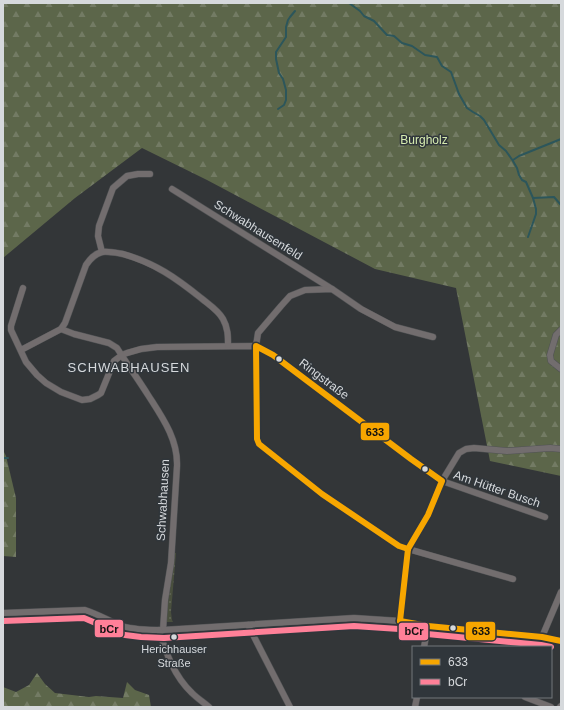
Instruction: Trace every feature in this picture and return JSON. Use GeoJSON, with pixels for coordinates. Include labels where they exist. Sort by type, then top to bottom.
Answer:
{"type":"FeatureCollection","features":[{"type":"Feature","properties":{"kind":"street"},"geometry":{"type":"LineString","coordinates":[[102,252],[98,236],[99,226],[113,188],[127,176],[150,174]]}},
{"type":"Feature","properties":{"kind":"street","name":"Schwabhausenfeld"},"geometry":{"type":"LineString","coordinates":[[172,189],[332,289],[361,309],[395,327],[433,337]]}},
{"type":"Feature","properties":{"kind":"street"},"geometry":{"type":"LineString","coordinates":[[21,350],[61,329],[65,323],[86,265],[91,257],[102,252],[118,253],[132,257],[163,270],[180,281],[215,309],[222,318],[228,329],[228,346]]}},
{"type":"Feature","properties":{"kind":"street"},"geometry":{"type":"LineString","coordinates":[[23,288],[11,330],[26,362],[46,383],[61,392],[82,400],[90,399],[101,393],[114,360],[122,355]]}},
{"type":"Feature","properties":{"kind":"street"},"geometry":{"type":"LineString","coordinates":[[332,289],[304,290],[290,296],[258,333],[256,346],[257,439],[259,444],[322,494],[399,546],[408,550],[513,579]]}},
{"type":"Feature","properties":{"kind":"street","name":"Schwabhausen"},"geometry":{"type":"LineString","coordinates":[[61,329],[74,334],[109,342],[117,348],[164,420],[173,437],[178,456],[171,563],[161,630]]}},
{"type":"Feature","properties":{"kind":"street"},"geometry":{"type":"LineString","coordinates":[[561,330],[556,335],[550,355],[551,361],[561,369]]}},
{"type":"Feature","properties":{"kind":"street","name":"Ringstraße"},"geometry":{"type":"LineString","coordinates":[[122,355],[141,349],[157,347],[256,346],[273,355],[442,481]]}},
{"type":"Feature","properties":{"kind":"street"},"geometry":{"type":"LineString","coordinates":[[400,621],[408,550],[428,515],[442,481],[460,453],[466,449],[474,448],[507,451],[550,448],[561,450]]}},
{"type":"Feature","properties":{"kind":"street","name":"Am Hütter Busch"},"geometry":{"type":"LineString","coordinates":[[442,481],[545,517]]}},
{"type":"Feature","properties":{"kind":"street"},"geometry":{"type":"LineString","coordinates":[[542,637],[561,592]]}},
{"type":"Feature","properties":{"kind":"street"},"geometry":{"type":"LineString","coordinates":[[3,613],[84,610],[131,628],[161,630],[354,618],[400,621],[428,626],[542,637],[561,641]]}},
{"type":"Feature","properties":{"kind":"street"},"geometry":{"type":"LineString","coordinates":[[248,625],[290,707]]}},
{"type":"Feature","properties":{"kind":"street"},"geometry":{"type":"LineString","coordinates":[[424,646],[428,626]]}},
{"type":"Feature","properties":{"kind":"street"},"geometry":{"type":"LineString","coordinates":[[161,630],[164,646],[170,662],[181,680],[191,692],[209,707]]}},
{"type":"Feature","properties":{"kind":"street"},"geometry":{"type":"LineString","coordinates":[[527,698],[551,707]]}},
{"type":"Feature","properties":{"kind":"green space","name":"Burgholz"},"geometry":{"type":"Polygon","coordinates":[[[3,3],[561,3],[561,476],[490,461],[456,288],[375,269],[207,180],[142,148],[75,198],[3,258],[3,3]]]}},
{"type":"Feature","properties":{"kind":"green space"},"geometry":{"type":"Polygon","coordinates":[[[3,450],[6,456],[16,498],[16,557],[3,556],[3,450]]]}},
{"type":"Feature","properties":{"kind":"green space"},"geometry":{"type":"Polygon","coordinates":[[[173,553],[176,553],[171,612],[173,622],[166,622],[167,603],[173,553]]]}},
{"type":"Feature","properties":{"kind":"green space"},"geometry":{"type":"Polygon","coordinates":[[[37,673],[45,684],[55,693],[89,697],[96,696],[123,698],[127,682],[135,690],[149,695],[151,707],[3,707],[3,687],[16,692],[29,685],[37,673]]]}},
{"type":"Feature","properties":{"kind":"waterway"},"geometry":{"type":"LineString","coordinates":[[349,3],[364,16],[374,21],[387,35],[394,36],[402,43],[412,46],[425,55],[437,57],[442,66],[451,72],[459,94],[467,108],[484,120],[499,145],[506,151],[513,161],[522,180],[526,182],[533,198],[554,197],[561,205]]}},
{"type":"Feature","properties":{"kind":"waterway"},"geometry":{"type":"LineString","coordinates":[[278,109],[284,105],[286,100],[286,90],[283,79],[279,73],[276,52],[286,37],[288,20],[295,11]]}},
{"type":"Feature","properties":{"kind":"waterway"},"geometry":{"type":"LineString","coordinates":[[513,160],[519,156],[561,139]]}},
{"type":"Feature","properties":{"kind":"waterway"},"geometry":{"type":"LineString","coordinates":[[528,237],[536,214],[533,198]]}},
{"type":"Feature","properties":{"kind":"waterway"},"geometry":{"type":"LineString","coordinates":[[3,458],[8,458]]}},
{"type":"Feature","properties":{"kind":"transit line","name":"633"},"geometry":{"type":"LineString","coordinates":[[256,346],[273,355],[442,481],[428,515],[408,549],[399,546],[322,494],[259,444],[257,439],[256,346]]}},
{"type":"Feature","properties":{"kind":"transit line","name":"633"},"geometry":{"type":"LineString","coordinates":[[400,621],[408,549]]}},
{"type":"Feature","properties":{"kind":"transit line","name":"bCr"},"geometry":{"type":"LineString","coordinates":[[3,621],[84,618],[125,635],[164,638],[354,626],[399,629],[427,634],[546,646]]}},
{"type":"Feature","properties":{"kind":"transit line","name":"633"},"geometry":{"type":"LineString","coordinates":[[400,621],[428,626],[542,637],[561,641]]}},
{"type":"Feature","properties":{"kind":"place","name":"Herichhauser Straße"},"geometry":{"type":"Point","coordinates":[174,637]}},
{"type":"Feature","properties":{"kind":"district","name":"SCHWABHAUSEN"},"geometry":{"type":"Point","coordinates":[129,367]}}]}
